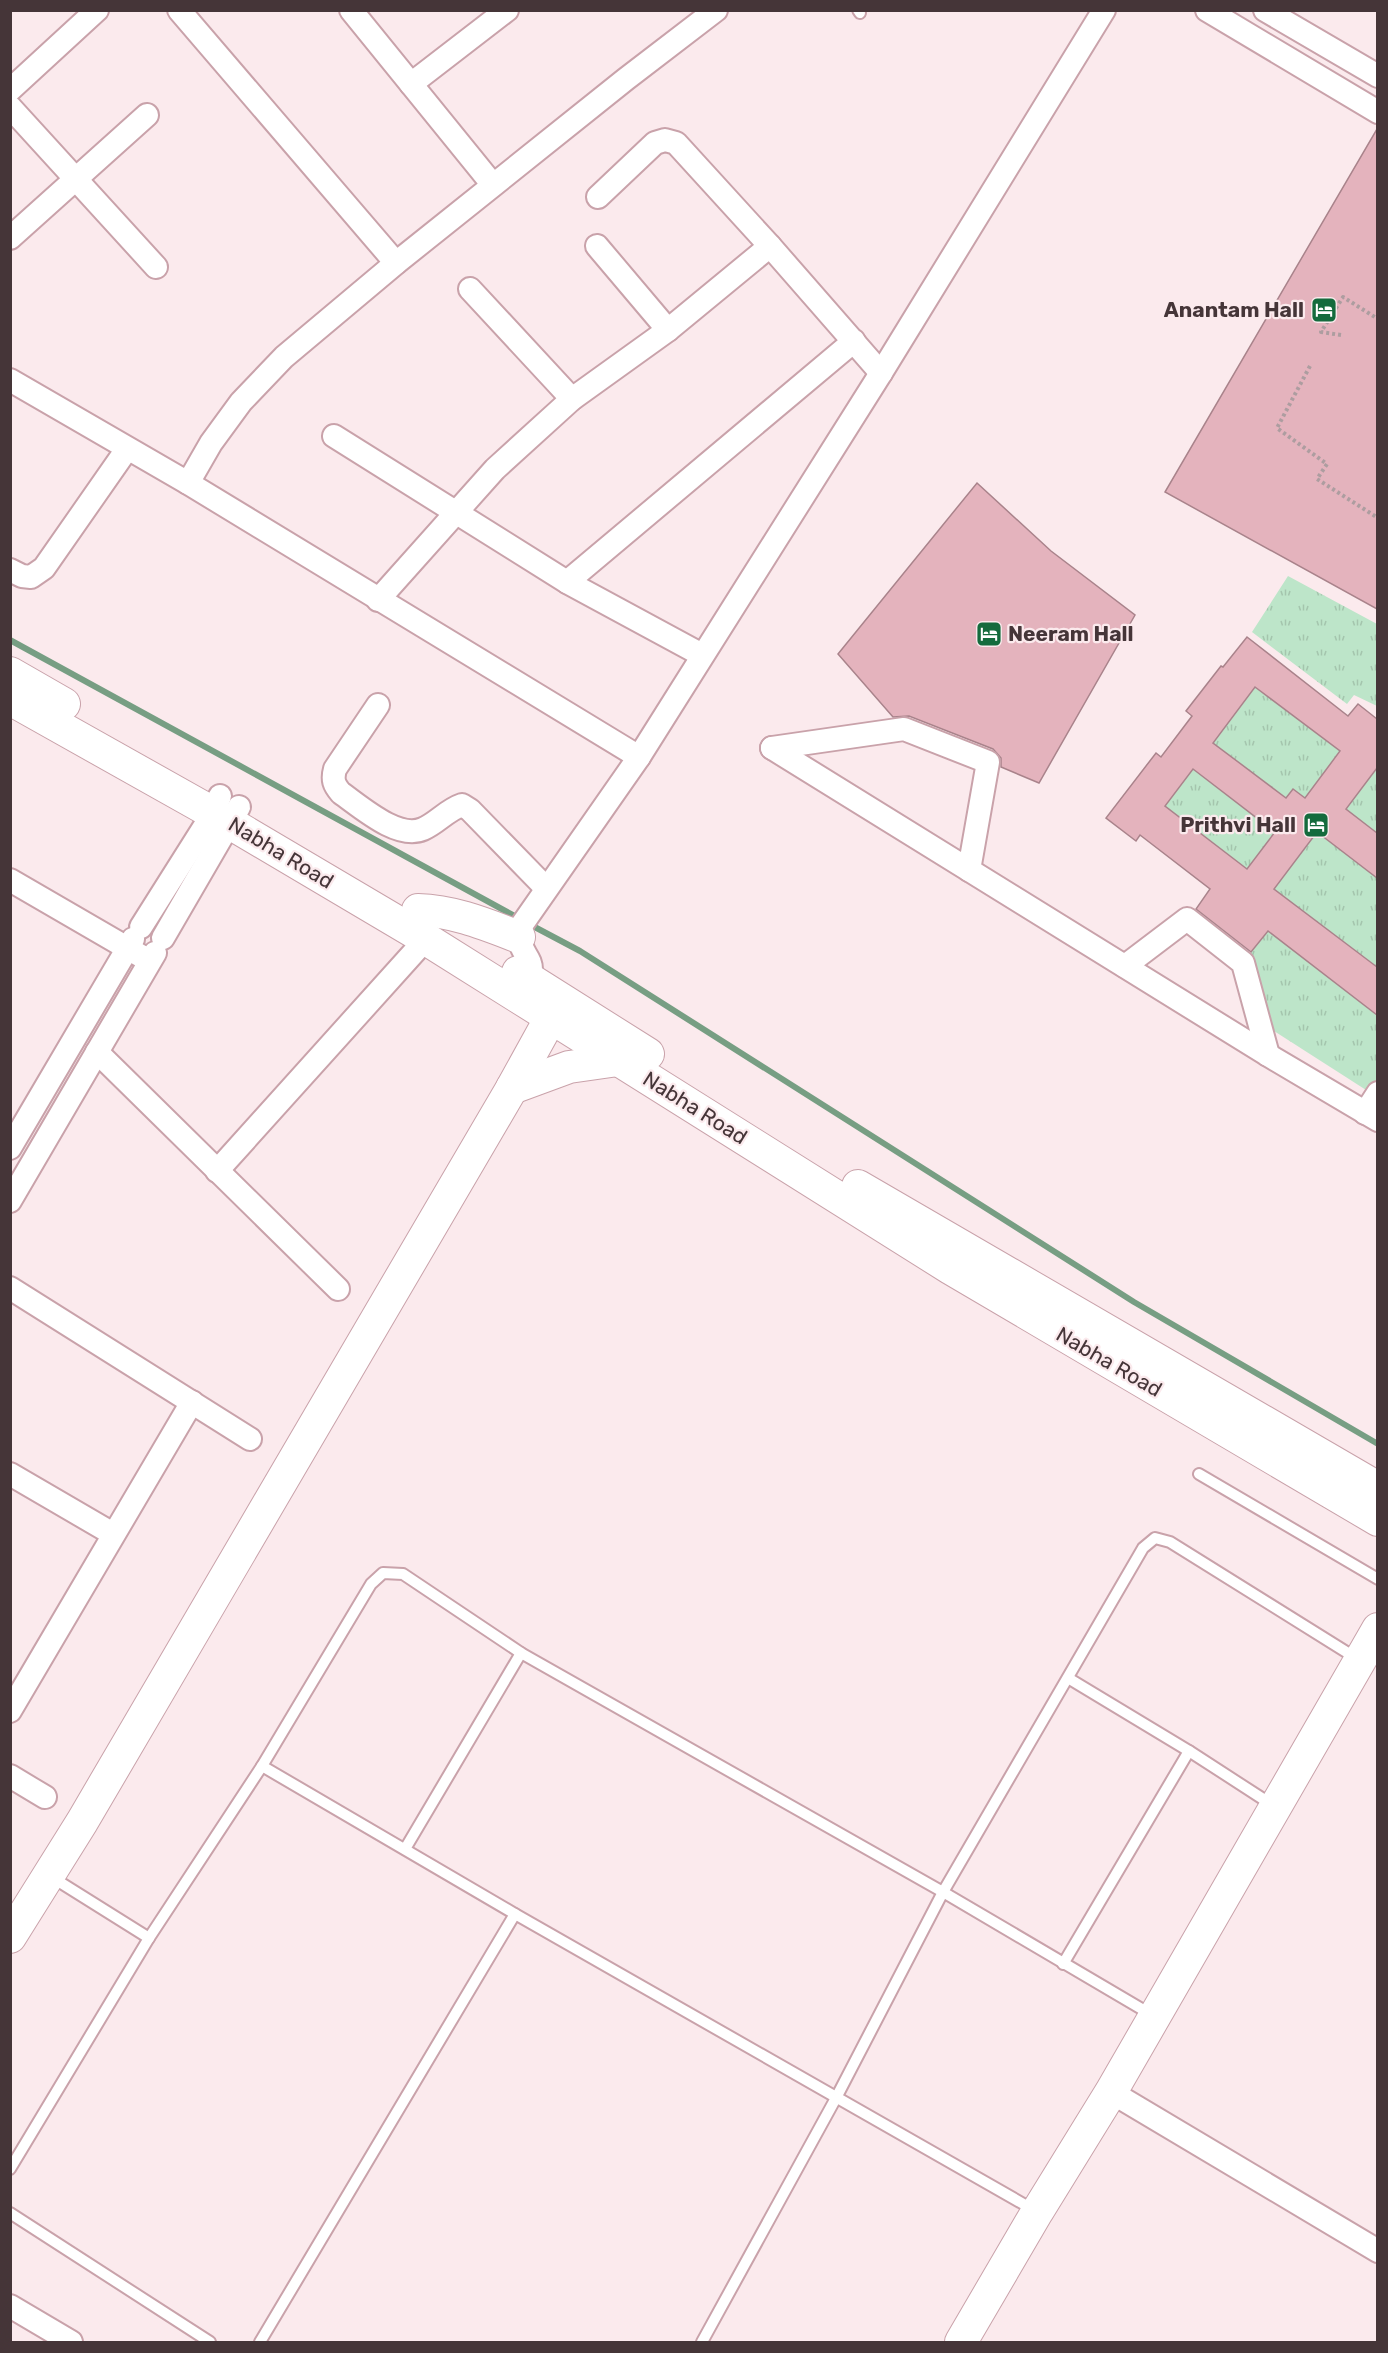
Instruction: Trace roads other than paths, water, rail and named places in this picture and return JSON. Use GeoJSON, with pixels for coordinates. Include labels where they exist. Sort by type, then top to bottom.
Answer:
{"type":"FeatureCollection","features":[{"type":"Feature","properties":{"kind":"main road","name":"Nabha Road"},"geometry":{"type":"LineString","coordinates":[[10,673],[226,810],[422,924],[556,1008],[800,1152],[910,1229],[1377,1520]]}},
{"type":"Feature","properties":{"kind":"main road","name":"Nabha Road"},"geometry":{"type":"LineString","coordinates":[[10,699],[226,810]]}},
{"type":"Feature","properties":{"kind":"main road"},"geometry":{"type":"LineString","coordinates":[[422,924],[437,911],[522,926]]}},
{"type":"Feature","properties":{"kind":"main road","name":"Nabha Road"},"geometry":{"type":"LineString","coordinates":[[556,1008],[618,1060],[910,1229],[1377,1488]]}},
{"type":"Feature","properties":{"kind":"main road"},"geometry":{"type":"LineString","coordinates":[[10,1937],[49,1876],[512,1088],[556,1008]]}},
{"type":"Feature","properties":{"kind":"main road"},"geometry":{"type":"LineString","coordinates":[[512,1088],[569,1067],[618,1060]]}},
{"type":"Feature","properties":{"kind":"main road"},"geometry":{"type":"LineString","coordinates":[[961,2343],[1037,2212],[1111,2092],[1377,1629]]}},
{"type":"Feature","properties":{"kind":"street"},"geometry":{"type":"LineString","coordinates":[[10,90],[97,10]]}},
{"type":"Feature","properties":{"kind":"street"},"geometry":{"type":"LineString","coordinates":[[178,10],[396,263]]}},
{"type":"Feature","properties":{"kind":"street"},"geometry":{"type":"LineString","coordinates":[[351,10],[493,185]]}},
{"type":"Feature","properties":{"kind":"street"},"geometry":{"type":"LineString","coordinates":[[411,84],[507,10]]}},
{"type":"Feature","properties":{"kind":"street"},"geometry":{"type":"LineString","coordinates":[[188,483],[211,443],[241,402],[284,357],[493,185],[716,10]]}},
{"type":"Feature","properties":{"kind":"street"},"geometry":{"type":"LineString","coordinates":[[524,987],[531,971],[529,960],[521,949],[522,926],[546,888],[639,757],[881,374],[1104,10]]}},
{"type":"Feature","properties":{"kind":"street"},"geometry":{"type":"LineString","coordinates":[[1207,10],[1377,112]]}},
{"type":"Feature","properties":{"kind":"street"},"geometry":{"type":"LineString","coordinates":[[1265,10],[1377,76]]}},
{"type":"Feature","properties":{"kind":"street"},"geometry":{"type":"LineString","coordinates":[[10,107],[156,267]]}},
{"type":"Feature","properties":{"kind":"street"},"geometry":{"type":"LineString","coordinates":[[10,238],[147,115]]}},
{"type":"Feature","properties":{"kind":"street"},"geometry":{"type":"LineString","coordinates":[[597,197],[655,143],[665,140],[676,142],[881,374]]}},
{"type":"Feature","properties":{"kind":"street"},"geometry":{"type":"LineString","coordinates":[[597,246],[668,330]]}},
{"type":"Feature","properties":{"kind":"street"},"geometry":{"type":"LineString","coordinates":[[378,600],[455,511],[495,469],[572,399],[668,330],[770,246]]}},
{"type":"Feature","properties":{"kind":"street"},"geometry":{"type":"LineString","coordinates":[[470,290],[572,399]]}},
{"type":"Feature","properties":{"kind":"street"},"geometry":{"type":"LineString","coordinates":[[567,582],[854,341]]}},
{"type":"Feature","properties":{"kind":"street"},"geometry":{"type":"LineString","coordinates":[[10,380],[188,483],[639,757]]}},
{"type":"Feature","properties":{"kind":"street"},"geometry":{"type":"LineString","coordinates":[[334,436],[567,582],[702,655]]}},
{"type":"Feature","properties":{"kind":"street"},"geometry":{"type":"LineString","coordinates":[[10,570],[21,576],[31,577],[44,568],[127,448]]}},
{"type":"Feature","properties":{"kind":"street"},"geometry":{"type":"LineString","coordinates":[[378,705],[335,769],[333,777],[335,786],[341,793],[392,827],[405,832],[422,830],[455,807],[462,805],[470,810],[546,888]]}},
{"type":"Feature","properties":{"kind":"street"},"geometry":{"type":"LineString","coordinates":[[969,870],[988,762],[904,729],[772,748],[959,864],[1125,966],[1268,1055],[1371,1116],[1377,1093]]}},
{"type":"Feature","properties":{"kind":"street"},"geometry":{"type":"LineString","coordinates":[[41,1147],[13,1139],[134,939],[226,810]]}},
{"type":"Feature","properties":{"kind":"street"},"geometry":{"type":"LineString","coordinates":[[10,1201],[156,951],[226,810]]}},
{"type":"Feature","properties":{"kind":"street"},"geometry":{"type":"LineString","coordinates":[[10,880],[156,951]]}},
{"type":"Feature","properties":{"kind":"street"},"geometry":{"type":"LineString","coordinates":[[1125,966],[1187,919],[1244,963],[1268,1055]]}},
{"type":"Feature","properties":{"kind":"street"},"geometry":{"type":"LineString","coordinates":[[217,1172],[422,924]]}},
{"type":"Feature","properties":{"kind":"street"},"geometry":{"type":"LineString","coordinates":[[97,1052],[338,1289]]}},
{"type":"Feature","properties":{"kind":"street"},"geometry":{"type":"LineString","coordinates":[[10,1288],[250,1439]]}},
{"type":"Feature","properties":{"kind":"street"},"geometry":{"type":"LineString","coordinates":[[10,1711],[192,1402]]}},
{"type":"Feature","properties":{"kind":"street"},"geometry":{"type":"LineString","coordinates":[[13,1482],[113,1534]]}},
{"type":"Feature","properties":{"kind":"street"},"geometry":{"type":"LineString","coordinates":[[10,1776],[45,1797]]}},
{"type":"Feature","properties":{"kind":"street"},"geometry":{"type":"LineString","coordinates":[[1111,2092],[1377,2251]]}},
{"type":"Feature","properties":{"kind":"street"},"geometry":{"type":"LineString","coordinates":[[10,2306],[71,2343]]}},
{"type":"Feature","properties":{"kind":"lane"},"geometry":{"type":"LineString","coordinates":[[1199,1474],[1377,1579]]}},
{"type":"Feature","properties":{"kind":"lane"},"geometry":{"type":"LineString","coordinates":[[702,2343],[837,2098],[943,1892],[1143,1548],[1155,1538],[1170,1542],[1359,1660]]}},
{"type":"Feature","properties":{"kind":"lane"},"geometry":{"type":"LineString","coordinates":[[10,2169],[149,1938],[262,1766],[372,1584],[383,1573],[403,1574],[521,1653],[943,1892],[1154,2016]]}},
{"type":"Feature","properties":{"kind":"lane"},"geometry":{"type":"LineString","coordinates":[[405,1849],[521,1653]]}},
{"type":"Feature","properties":{"kind":"lane"},"geometry":{"type":"LineString","coordinates":[[1068,1678],[1189,1751],[1274,1806]]}},
{"type":"Feature","properties":{"kind":"lane"},"geometry":{"type":"LineString","coordinates":[[1063,1964],[1189,1751]]}},
{"type":"Feature","properties":{"kind":"lane"},"geometry":{"type":"LineString","coordinates":[[262,1766],[515,1914],[1037,2212]]}},
{"type":"Feature","properties":{"kind":"lane"},"geometry":{"type":"LineString","coordinates":[[49,1876],[149,1938]]}},
{"type":"Feature","properties":{"kind":"lane"},"geometry":{"type":"LineString","coordinates":[[260,2343],[515,1914]]}},
{"type":"Feature","properties":{"kind":"lane"},"geometry":{"type":"LineString","coordinates":[[10,2212],[210,2343]]}},
{"type":"Feature","properties":{"kind":"waterway"},"geometry":{"type":"LineString","coordinates":[[10,640],[520,919]]}},
{"type":"Feature","properties":{"kind":"waterway"},"geometry":{"type":"LineString","coordinates":[[529,924],[580,951],[1134,1302],[1378,1444]]}},
{"type":"Feature","properties":{"kind":"place","name":"Anantam Hall"},"geometry":{"type":"Point","coordinates":[1324,310]}},
{"type":"Feature","properties":{"kind":"place","name":"Neeram Hall"},"geometry":{"type":"Point","coordinates":[989,634]}},
{"type":"Feature","properties":{"kind":"place","name":"Prithvi Hall"},"geometry":{"type":"Point","coordinates":[1316,825]}}]}
